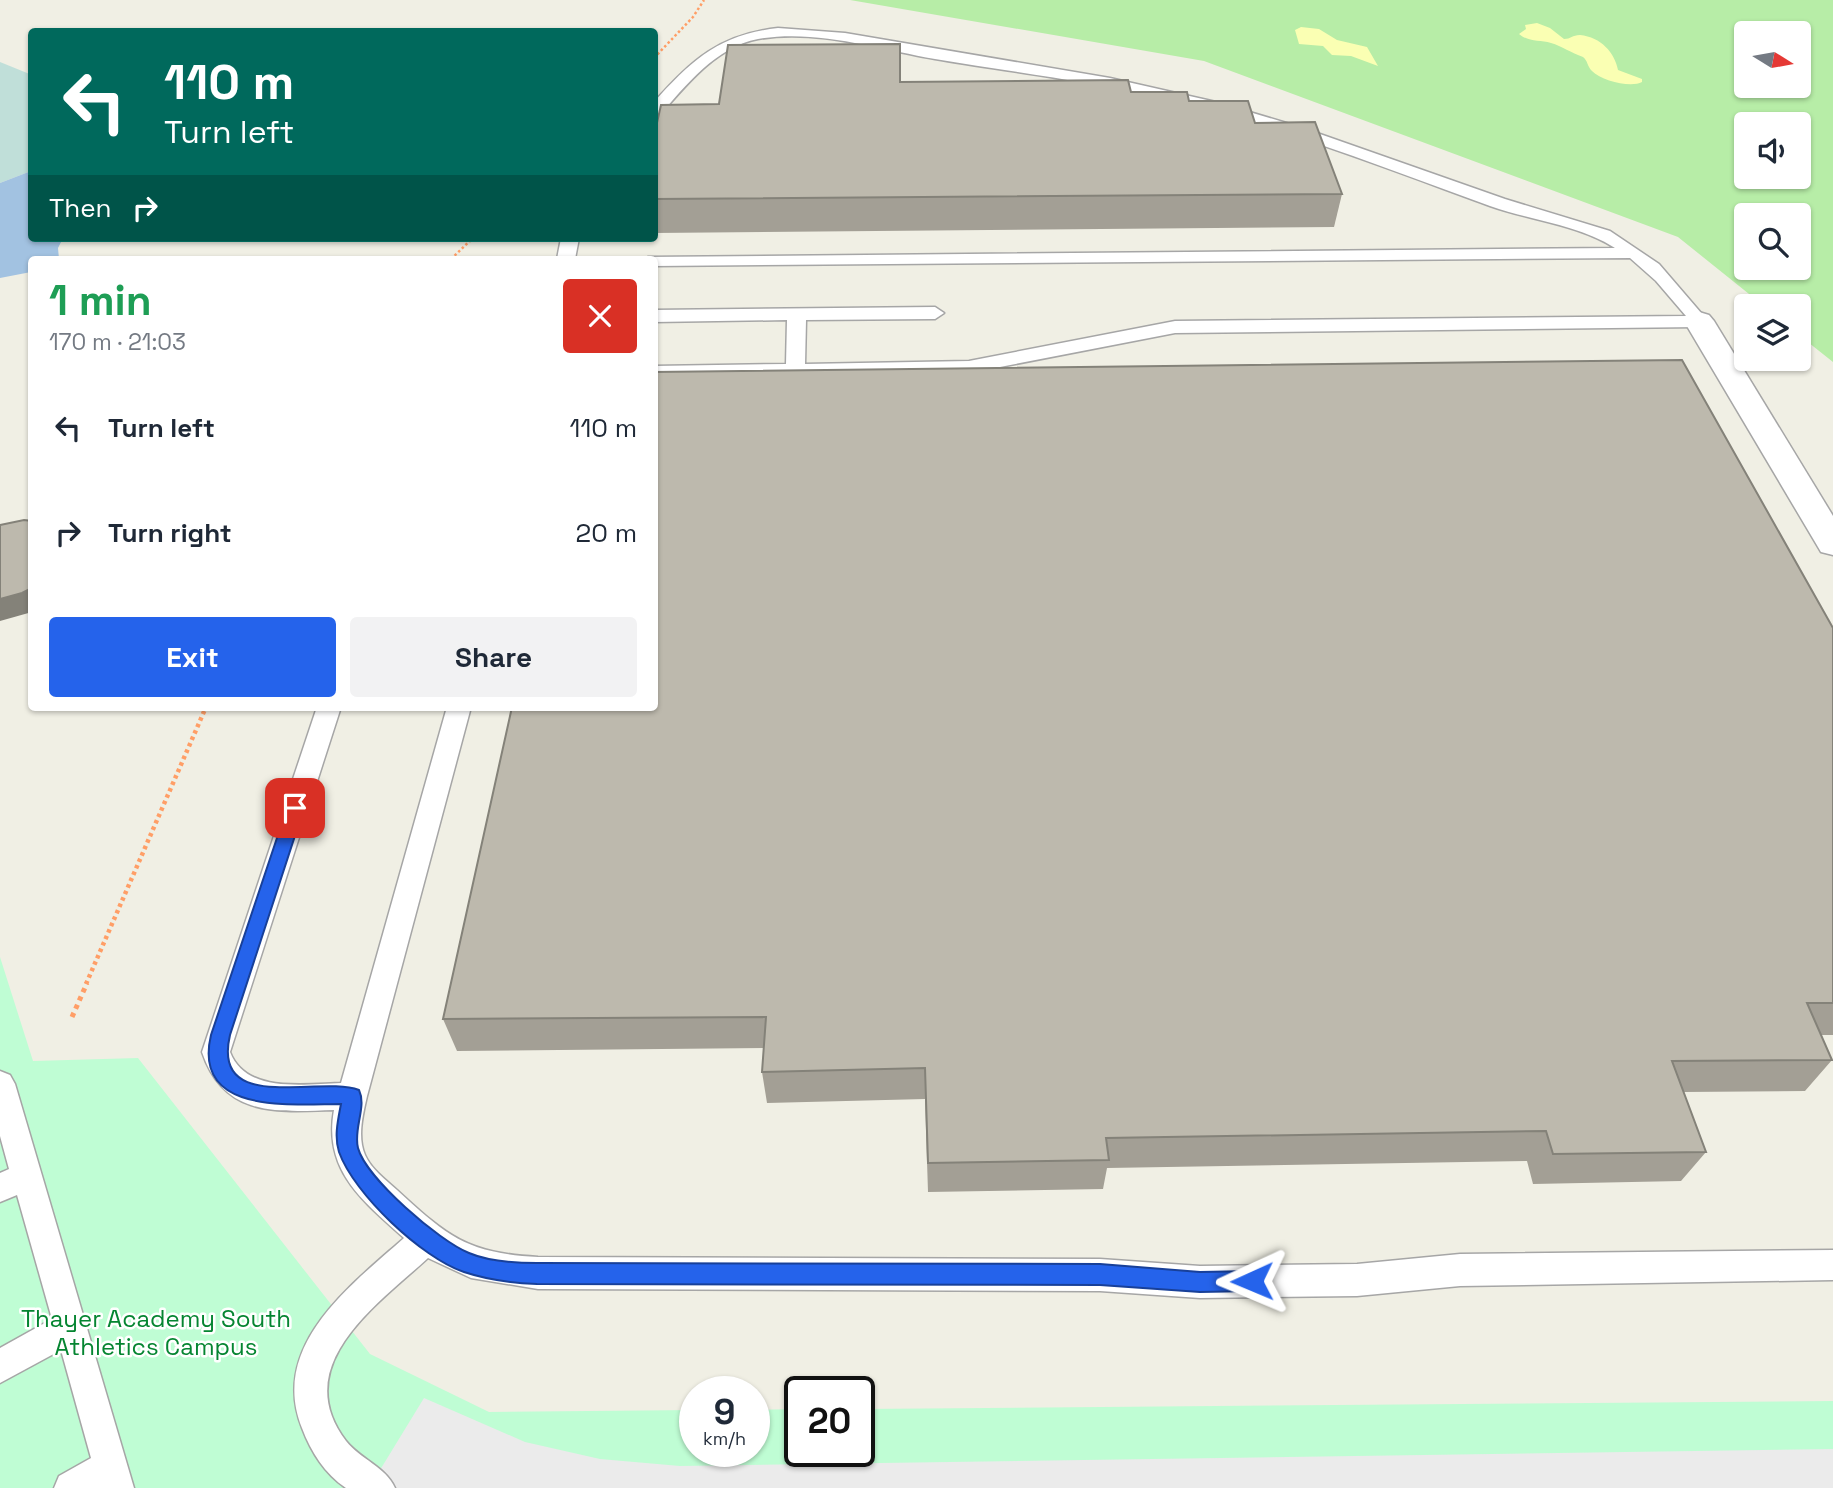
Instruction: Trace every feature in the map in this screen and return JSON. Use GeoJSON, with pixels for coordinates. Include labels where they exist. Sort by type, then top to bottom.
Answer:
{"type":"FeatureCollection","features":[{"type":"Feature","properties":{"kind":"street"},"geometry":{"type":"LineString","coordinates":[[1699,321],[1833,544]]}},
{"type":"Feature","properties":{"kind":"lane"},"geometry":{"type":"LineString","coordinates":[[658,108],[697,65],[733,42],[778,33],[837,38],[1124,85],[1191,101],[1292,131],[1516,208],[1573,223],[1605,235],[1634,253],[1678,294],[1699,321]]}},
{"type":"Feature","properties":{"kind":"lane"},"geometry":{"type":"LineString","coordinates":[[658,261],[1634,253]]}},
{"type":"Feature","properties":{"kind":"lane"},"geometry":{"type":"LineString","coordinates":[[658,316],[935,313]]}},
{"type":"Feature","properties":{"kind":"lane"},"geometry":{"type":"LineString","coordinates":[[795,370],[797,314]]}},
{"type":"Feature","properties":{"kind":"lane"},"geometry":{"type":"LineString","coordinates":[[658,372],[989,365],[1135,332],[1175,327],[1699,321]]}},
{"type":"Feature","properties":{"kind":"lane"},"geometry":{"type":"LineString","coordinates":[[328,711],[216,1052],[219,1067],[229,1080],[247,1090],[268,1095],[352,1096]]}},
{"type":"Feature","properties":{"kind":"lane"},"geometry":{"type":"LineString","coordinates":[[458,711],[352,1096],[346,1132],[354,1164],[362,1177],[426,1239],[445,1252],[483,1268],[537,1273],[1100,1275],[1200,1282],[1357,1280],[1460,1270],[1833,1265]]}},
{"type":"Feature","properties":{"kind":"lane"},"geometry":{"type":"LineString","coordinates":[[0,1084],[13,1182],[72,1326],[113,1477],[71,1488]]}},
{"type":"Feature","properties":{"kind":"lane"},"geometry":{"type":"LineString","coordinates":[[377,1488],[346,1468],[328,1449],[308,1405],[311,1381],[316,1359],[339,1321],[426,1239]]}},
{"type":"Feature","properties":{"kind":"lane"},"geometry":{"type":"LineString","coordinates":[[0,1366],[72,1326]]}},
{"type":"Feature","properties":{"kind":"path"},"geometry":{"type":"LineString","coordinates":[[658,54],[693,17],[704,0]]}},
{"type":"Feature","properties":{"kind":"path"},"geometry":{"type":"LineString","coordinates":[[453,256],[469,242]]}},
{"type":"Feature","properties":{"kind":"path"},"geometry":{"type":"LineString","coordinates":[[72,1017],[204,711]]}},
{"type":"Feature","properties":{"kind":"shaded area"},"geometry":{"type":"Polygon","coordinates":[[[850,0],[1833,0],[1833,362],[1811,345],[1811,294],[1749,294],[1678,237],[1204,61],[850,0]]]}},
{"type":"Feature","properties":{"kind":"shaded area"},"geometry":{"type":"Polygon","coordinates":[[[0,62],[28,73],[28,172],[0,183],[0,62]]]}},
{"type":"Feature","properties":{"kind":"shaded area"},"geometry":{"type":"Polygon","coordinates":[[[424,1398],[525,1442],[600,1459],[679,1467],[770,1467],[770,1465],[784,1464],[784,1467],[875,1467],[875,1463],[1833,1449],[1833,1488],[369,1488],[424,1398]]]}},
{"type":"Feature","properties":{"kind":"sand"},"geometry":{"type":"Polygon","coordinates":[[[1537,23],[1550,28],[1564,39],[1580,35],[1600,42],[1614,58],[1618,70],[1642,79],[1642,82],[1624,84],[1609,80],[1592,71],[1583,57],[1555,44],[1530,40],[1519,34],[1526,29],[1525,25],[1537,23]]]}},
{"type":"Feature","properties":{"kind":"sand"},"geometry":{"type":"Polygon","coordinates":[[[1301,27],[1319,29],[1337,40],[1367,47],[1378,66],[1351,56],[1332,55],[1323,46],[1299,44],[1295,30],[1301,27]]]}},
{"type":"Feature","properties":{"kind":"green space","name":"Thayer Academy South Athletics Campus"},"geometry":{"type":"Polygon","coordinates":[[[0,957],[33,1061],[138,1058],[370,1354],[489,1412],[679,1410],[679,1467],[770,1467],[770,1410],[784,1409],[784,1467],[875,1467],[875,1409],[1833,1401],[1833,1488],[0,1488],[0,957]]]}},
{"type":"Feature","properties":{"kind":"water"},"geometry":{"type":"Polygon","coordinates":[[[28,172],[28,242],[61,242],[59,256],[28,256],[28,273],[0,278],[0,183],[28,172]]]}},
{"type":"Feature","properties":{"kind":"building"},"geometry":{"type":"Polygon","coordinates":[[[900,44],[900,82],[1128,80],[1131,92],[1187,92],[1189,101],[1248,101],[1255,123],[1315,122],[1342,194],[658,199],[658,118],[661,105],[719,104],[728,45],[900,44]]]}},
{"type":"Feature","properties":{"kind":"building"},"geometry":{"type":"Polygon","coordinates":[[[1682,360],[1833,628],[1833,1003],[1807,1003],[1832,1060],[1672,1061],[1706,1152],[1553,1154],[1546,1131],[1106,1138],[1109,1160],[928,1163],[925,1068],[762,1072],[766,1017],[443,1019],[511,711],[658,711],[658,372],[1682,360]]]}},
{"type":"Feature","properties":{"kind":"building"},"geometry":{"type":"Polygon","coordinates":[[[28,520],[28,590],[0,599],[0,525],[28,520]]]}},
{"type":"Feature","properties":{"kind":"route"},"geometry":{"type":"LineString","coordinates":[[295,808],[220,1035],[216,1052],[219,1067],[229,1080],[247,1090],[268,1095],[352,1096],[346,1132],[348,1150],[362,1177],[426,1239],[465,1262],[508,1272],[537,1273],[1100,1275],[1200,1282],[1252,1281]]}}]}
